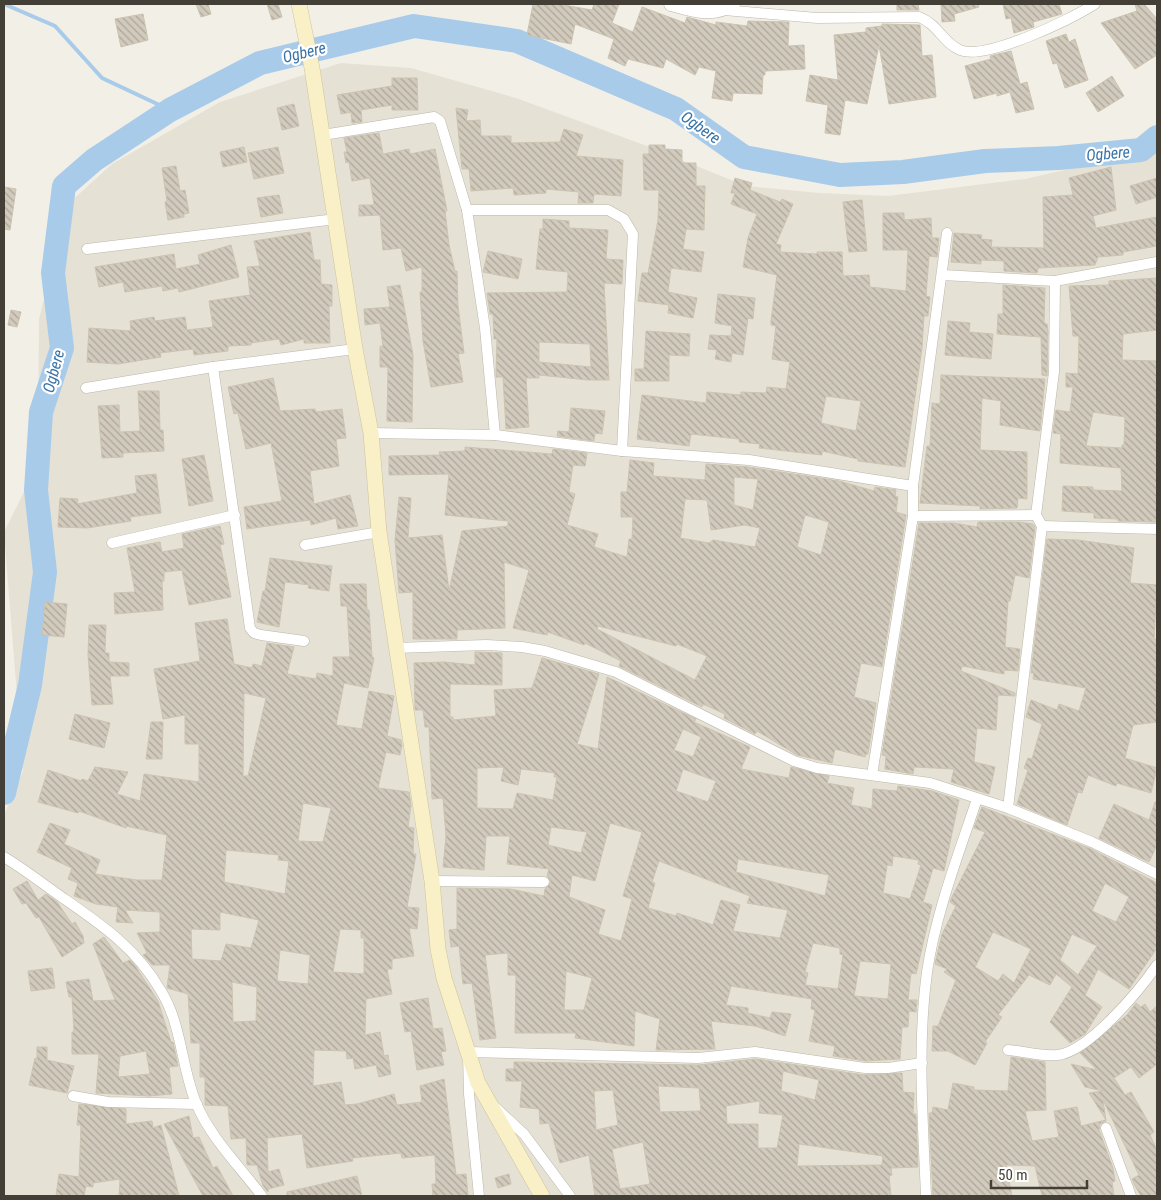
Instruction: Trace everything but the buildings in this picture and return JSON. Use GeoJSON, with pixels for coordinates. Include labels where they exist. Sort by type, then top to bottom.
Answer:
{"type":"FeatureCollection","features":[{"type":"Feature","properties":{"kind":"main road"},"geometry":{"type":"LineString","coordinates":[[300,8],[312,68],[355,349],[370,433],[379,532],[395,648],[432,881],[438,949],[444,978],[485,1097],[542,1196]]}},
{"type":"Feature","properties":{"kind":"street"},"geometry":{"type":"LineString","coordinates":[[671,4],[696,11],[728,7],[818,18],[919,17],[931,22],[953,46],[961,51],[970,52],[1019,40],[1076,16],[1095,4]]}},
{"type":"Feature","properties":{"kind":"street"},"geometry":{"type":"LineString","coordinates":[[323,135],[434,117],[438,118],[467,210],[485,328],[496,435]]}},
{"type":"Feature","properties":{"kind":"street"},"geometry":{"type":"LineString","coordinates":[[467,210],[608,210],[624,219],[633,234],[622,451]]}},
{"type":"Feature","properties":{"kind":"street"},"geometry":{"type":"LineString","coordinates":[[87,250],[336,219]]}},
{"type":"Feature","properties":{"kind":"street"},"geometry":{"type":"LineString","coordinates":[[872,775],[913,516],[913,486],[946,233]]}},
{"type":"Feature","properties":{"kind":"street"},"geometry":{"type":"LineString","coordinates":[[942,275],[1055,281],[1157,262]]}},
{"type":"Feature","properties":{"kind":"street"},"geometry":{"type":"LineString","coordinates":[[1008,808],[1042,526],[1036,515],[1054,372],[1055,281]]}},
{"type":"Feature","properties":{"kind":"street"},"geometry":{"type":"LineString","coordinates":[[86,388],[213,367],[355,349]]}},
{"type":"Feature","properties":{"kind":"street"},"geometry":{"type":"LineString","coordinates":[[213,367],[250,628],[254,633],[260,635],[304,641]]}},
{"type":"Feature","properties":{"kind":"street"},"geometry":{"type":"LineString","coordinates":[[370,433],[496,435],[622,451],[749,460],[913,486]]}},
{"type":"Feature","properties":{"kind":"street"},"geometry":{"type":"LineString","coordinates":[[112,543],[234,515]]}},
{"type":"Feature","properties":{"kind":"street"},"geometry":{"type":"LineString","coordinates":[[913,516],[1036,515]]}},
{"type":"Feature","properties":{"kind":"street"},"geometry":{"type":"LineString","coordinates":[[1042,526],[1157,529]]}},
{"type":"Feature","properties":{"kind":"street"},"geometry":{"type":"LineString","coordinates":[[305,545],[379,532]]}},
{"type":"Feature","properties":{"kind":"street"},"geometry":{"type":"LineString","coordinates":[[395,648],[486,645],[522,647],[545,651],[616,672],[794,761],[817,768],[930,783],[1008,808],[1092,842],[1157,874]]}},
{"type":"Feature","properties":{"kind":"street"},"geometry":{"type":"LineString","coordinates":[[926,1196],[922,1063],[923,1005],[928,969],[943,899],[977,799]]}},
{"type":"Feature","properties":{"kind":"street"},"geometry":{"type":"LineString","coordinates":[[7,859],[109,930],[132,950],[149,972],[162,992],[176,1022],[197,1104],[210,1127],[262,1196]]}},
{"type":"Feature","properties":{"kind":"street"},"geometry":{"type":"LineString","coordinates":[[432,881],[544,882]]}},
{"type":"Feature","properties":{"kind":"street"},"geometry":{"type":"LineString","coordinates":[[1008,1050],[1058,1055],[1078,1049],[1098,1032],[1157,965]]}},
{"type":"Feature","properties":{"kind":"street"},"geometry":{"type":"LineString","coordinates":[[479,1196],[469,1094],[468,1052],[698,1058],[755,1052],[865,1068],[888,1068],[922,1063]]}},
{"type":"Feature","properties":{"kind":"street"},"geometry":{"type":"LineString","coordinates":[[73,1096],[108,1102],[197,1104]]}},
{"type":"Feature","properties":{"kind":"street"},"geometry":{"type":"LineString","coordinates":[[485,1097],[524,1134],[570,1196]]}},
{"type":"Feature","properties":{"kind":"street"},"geometry":{"type":"LineString","coordinates":[[1106,1128],[1131,1196]]}},
{"type":"Feature","properties":{"kind":"shaded area"},"geometry":{"type":"Polygon","coordinates":[[[341,63],[411,68],[516,98],[647,146],[746,186],[819,193],[888,196],[1025,179],[1086,165],[1157,135],[1157,1196],[4,1196],[4,815],[23,771],[4,532],[38,464],[39,319],[68,204],[112,164],[220,102],[341,63]]]}},
{"type":"Feature","properties":{"kind":"waterway"},"geometry":{"type":"LineString","coordinates":[[4,4],[55,26],[102,78],[170,110]]}},
{"type":"Feature","properties":{"kind":"waterway","name":"Ogbere"},"geometry":{"type":"LineString","coordinates":[[4,793],[30,685],[45,572],[36,490],[41,412],[62,348],[53,273],[64,186],[94,160],[170,110],[260,63],[414,26],[517,41],[676,109],[744,157],[840,175],[903,172],[985,161],[1059,158],[1141,150],[1157,137]]}}]}
